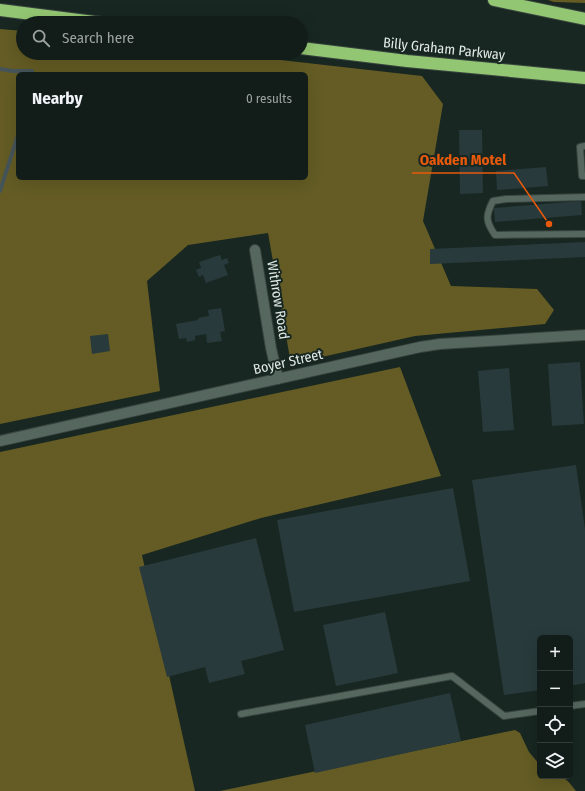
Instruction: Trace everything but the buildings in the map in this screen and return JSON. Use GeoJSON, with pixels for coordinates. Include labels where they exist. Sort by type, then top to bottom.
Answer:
{"type":"FeatureCollection","features":[{"type":"Feature","properties":{"kind":"highway"},"geometry":{"type":"LineString","coordinates":[[494,0],[585,19]]}},
{"type":"Feature","properties":{"kind":"highway"},"geometry":{"type":"LineString","coordinates":[[0,10],[47,16]]}},
{"type":"Feature","properties":{"kind":"highway","name":"Billy Graham Parkway"},"geometry":{"type":"LineString","coordinates":[[308,49],[407,61],[580,78]]}},
{"type":"Feature","properties":{"kind":"street","name":"Withrow Road"},"geometry":{"type":"LineString","coordinates":[[255,250],[271,348],[278,379]]}},
{"type":"Feature","properties":{"kind":"street","name":"Boyer Street"},"geometry":{"type":"LineString","coordinates":[[0,441],[431,345],[585,335]]}},
{"type":"Feature","properties":{"kind":"lane"},"geometry":{"type":"LineString","coordinates":[[585,146],[580,147],[582,176],[585,176]]}},
{"type":"Feature","properties":{"kind":"lane"},"geometry":{"type":"LineString","coordinates":[[585,197],[506,199],[493,201],[487,211],[488,224],[495,235],[585,234]]}},
{"type":"Feature","properties":{"kind":"lane"},"geometry":{"type":"LineString","coordinates":[[241,714],[452,676],[504,716],[537,711]]}},
{"type":"Feature","properties":{"kind":"lane"},"geometry":{"type":"LineString","coordinates":[[573,706],[585,704]]}},
{"type":"Feature","properties":{"kind":"shaded area"},"geometry":{"type":"Polygon","coordinates":[[[548,0],[585,0],[585,3],[554,2],[548,0]]]}},
{"type":"Feature","properties":{"kind":"shaded area"},"geometry":{"type":"Polygon","coordinates":[[[0,29],[16,30],[16,60],[280,60],[422,76],[443,104],[423,221],[451,286],[537,289],[554,310],[545,324],[415,336],[291,364],[268,233],[188,245],[147,281],[160,391],[0,424],[0,29]]]}},
{"type":"Feature","properties":{"kind":"shaded area"},"geometry":{"type":"Polygon","coordinates":[[[400,367],[441,476],[261,518],[142,555],[195,791],[0,791],[0,452],[400,367]]]}},
{"type":"Feature","properties":{"kind":"shaded area"},"geometry":{"type":"Polygon","coordinates":[[[515,730],[520,733],[529,752],[537,761],[537,779],[565,779],[576,791],[220,791],[515,730]]]}},
{"type":"Feature","properties":{"kind":"waterway"},"geometry":{"type":"LineString","coordinates":[[0,69],[32,72]]}},
{"type":"Feature","properties":{"kind":"waterway"},"geometry":{"type":"LineString","coordinates":[[0,191],[16,141]]}},
{"type":"Feature","properties":{"kind":"place","name":"Oakden Motel"},"geometry":{"type":"Point","coordinates":[549,224]}}]}
